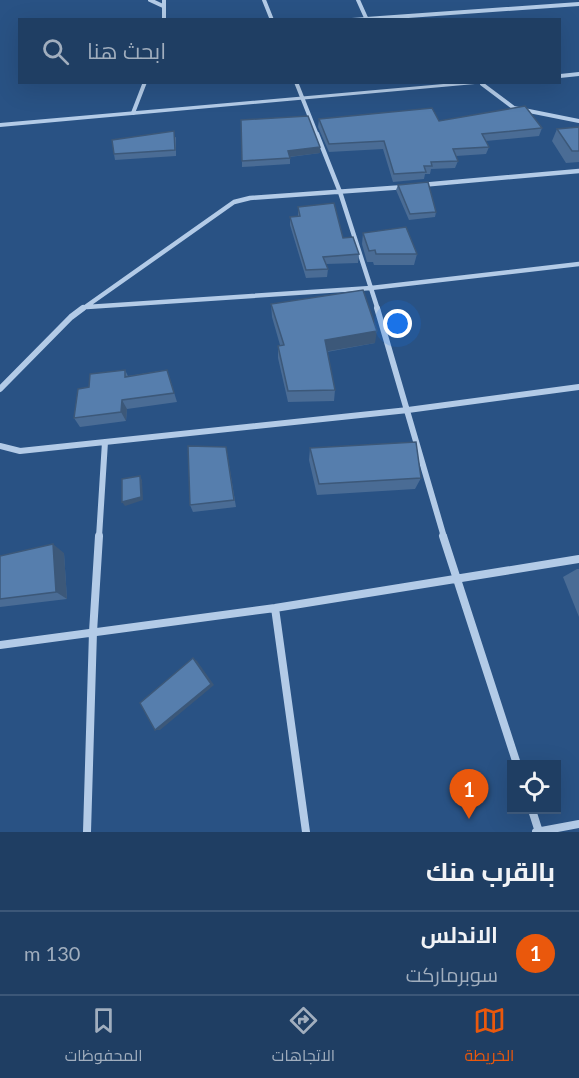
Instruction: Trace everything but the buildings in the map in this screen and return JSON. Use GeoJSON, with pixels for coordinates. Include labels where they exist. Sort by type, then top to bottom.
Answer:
{"type":"FeatureCollection","features":[{"type":"Feature","properties":{"kind":"street"},"geometry":{"type":"LineString","coordinates":[[150,0],[163,6]]}},
{"type":"Feature","properties":{"kind":"street"},"geometry":{"type":"LineString","coordinates":[[164,0],[164,18]]}},
{"type":"Feature","properties":{"kind":"street"},"geometry":{"type":"LineString","coordinates":[[264,0],[271,18]]}},
{"type":"Feature","properties":{"kind":"street"},"geometry":{"type":"LineString","coordinates":[[358,0],[367,18]]}},
{"type":"Feature","properties":{"kind":"street"},"geometry":{"type":"LineString","coordinates":[[381,18],[579,4]]}},
{"type":"Feature","properties":{"kind":"street"},"geometry":{"type":"LineString","coordinates":[[561,76],[579,74]]}},
{"type":"Feature","properties":{"kind":"street"},"geometry":{"type":"LineString","coordinates":[[133,113],[144,84]]}},
{"type":"Feature","properties":{"kind":"street"},"geometry":{"type":"LineString","coordinates":[[297,84],[340,192],[408,410],[456,580],[515,760]]}},
{"type":"Feature","properties":{"kind":"street"},"geometry":{"type":"LineString","coordinates":[[398,84],[400,90]]}},
{"type":"Feature","properties":{"kind":"street"},"geometry":{"type":"LineString","coordinates":[[0,125],[482,84],[514,108],[579,121]]}},
{"type":"Feature","properties":{"kind":"street"},"geometry":{"type":"LineString","coordinates":[[0,389],[71,317],[234,202],[250,198],[579,171]]}},
{"type":"Feature","properties":{"kind":"street"},"geometry":{"type":"LineString","coordinates":[[84,307],[371,288],[579,264]]}},
{"type":"Feature","properties":{"kind":"street"},"geometry":{"type":"LineString","coordinates":[[0,446],[21,451],[408,410],[579,387]]}},
{"type":"Feature","properties":{"kind":"street"},"geometry":{"type":"LineString","coordinates":[[87,832],[93,632],[105,442]]}},
{"type":"Feature","properties":{"kind":"street"},"geometry":{"type":"LineString","coordinates":[[0,645],[275,608],[579,559]]}},
{"type":"Feature","properties":{"kind":"street"},"geometry":{"type":"LineString","coordinates":[[275,608],[306,832]]}},
{"type":"Feature","properties":{"kind":"street"},"geometry":{"type":"LineString","coordinates":[[533,814],[538,832],[579,824]]}},
{"type":"Feature","properties":{"kind":"place","name":"الاندلس"},"geometry":{"type":"Point","coordinates":[469,819]}}]}
